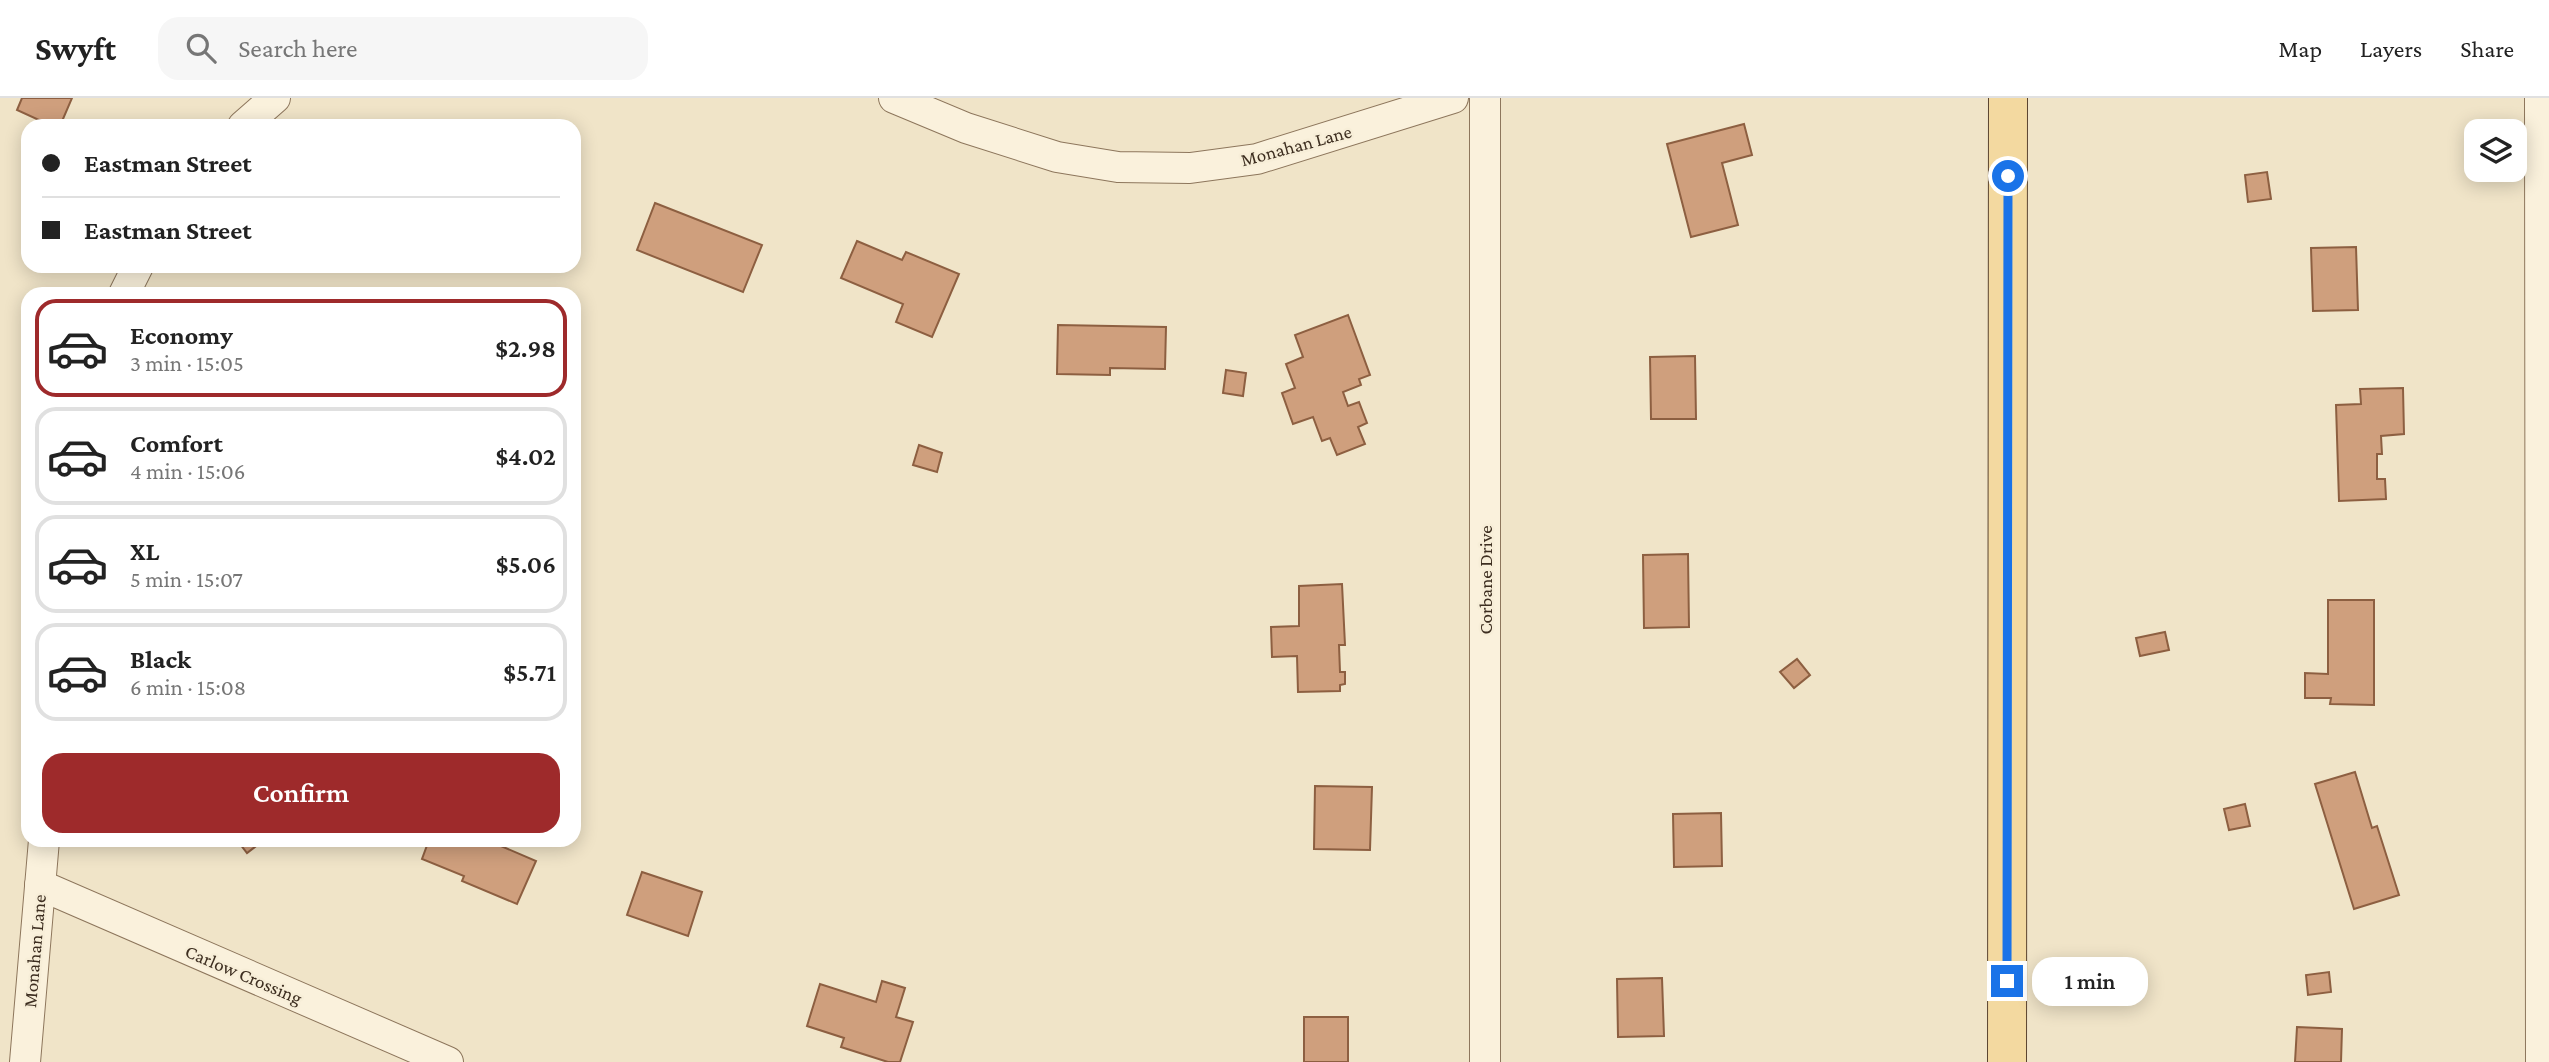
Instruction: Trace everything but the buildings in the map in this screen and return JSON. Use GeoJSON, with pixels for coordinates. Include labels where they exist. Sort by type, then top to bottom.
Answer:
{"type":"FeatureCollection","features":[{"type":"Feature","properties":{"kind":"main road"},"geometry":{"type":"LineString","coordinates":[[2007,1062],[2008,98]]}},
{"type":"Feature","properties":{"kind":"street"},"geometry":{"type":"LineString","coordinates":[[251,119],[275,98]]}},
{"type":"Feature","properties":{"kind":"street","name":"Monahan Lane"},"geometry":{"type":"LineString","coordinates":[[894,98],[966,128],[1057,157],[1118,167],[1190,168],[1256,159],[1453,98]]}},
{"type":"Feature","properties":{"kind":"street","name":"Corbane Drive"},"geometry":{"type":"LineString","coordinates":[[1485,98],[1485,1062]]}},
{"type":"Feature","properties":{"kind":"street"},"geometry":{"type":"LineString","coordinates":[[2540,98],[2541,1062]]}},
{"type":"Feature","properties":{"kind":"street","name":"Monahan Lane"},"geometry":{"type":"LineString","coordinates":[[24,1062],[43,847]]}},
{"type":"Feature","properties":{"kind":"street","name":"Carlow Crossing"},"geometry":{"type":"LineString","coordinates":[[40,885],[448,1062]]}},
{"type":"Feature","properties":{"kind":"route"},"geometry":{"type":"LineString","coordinates":[[2007,981],[2008,176]]}}]}
